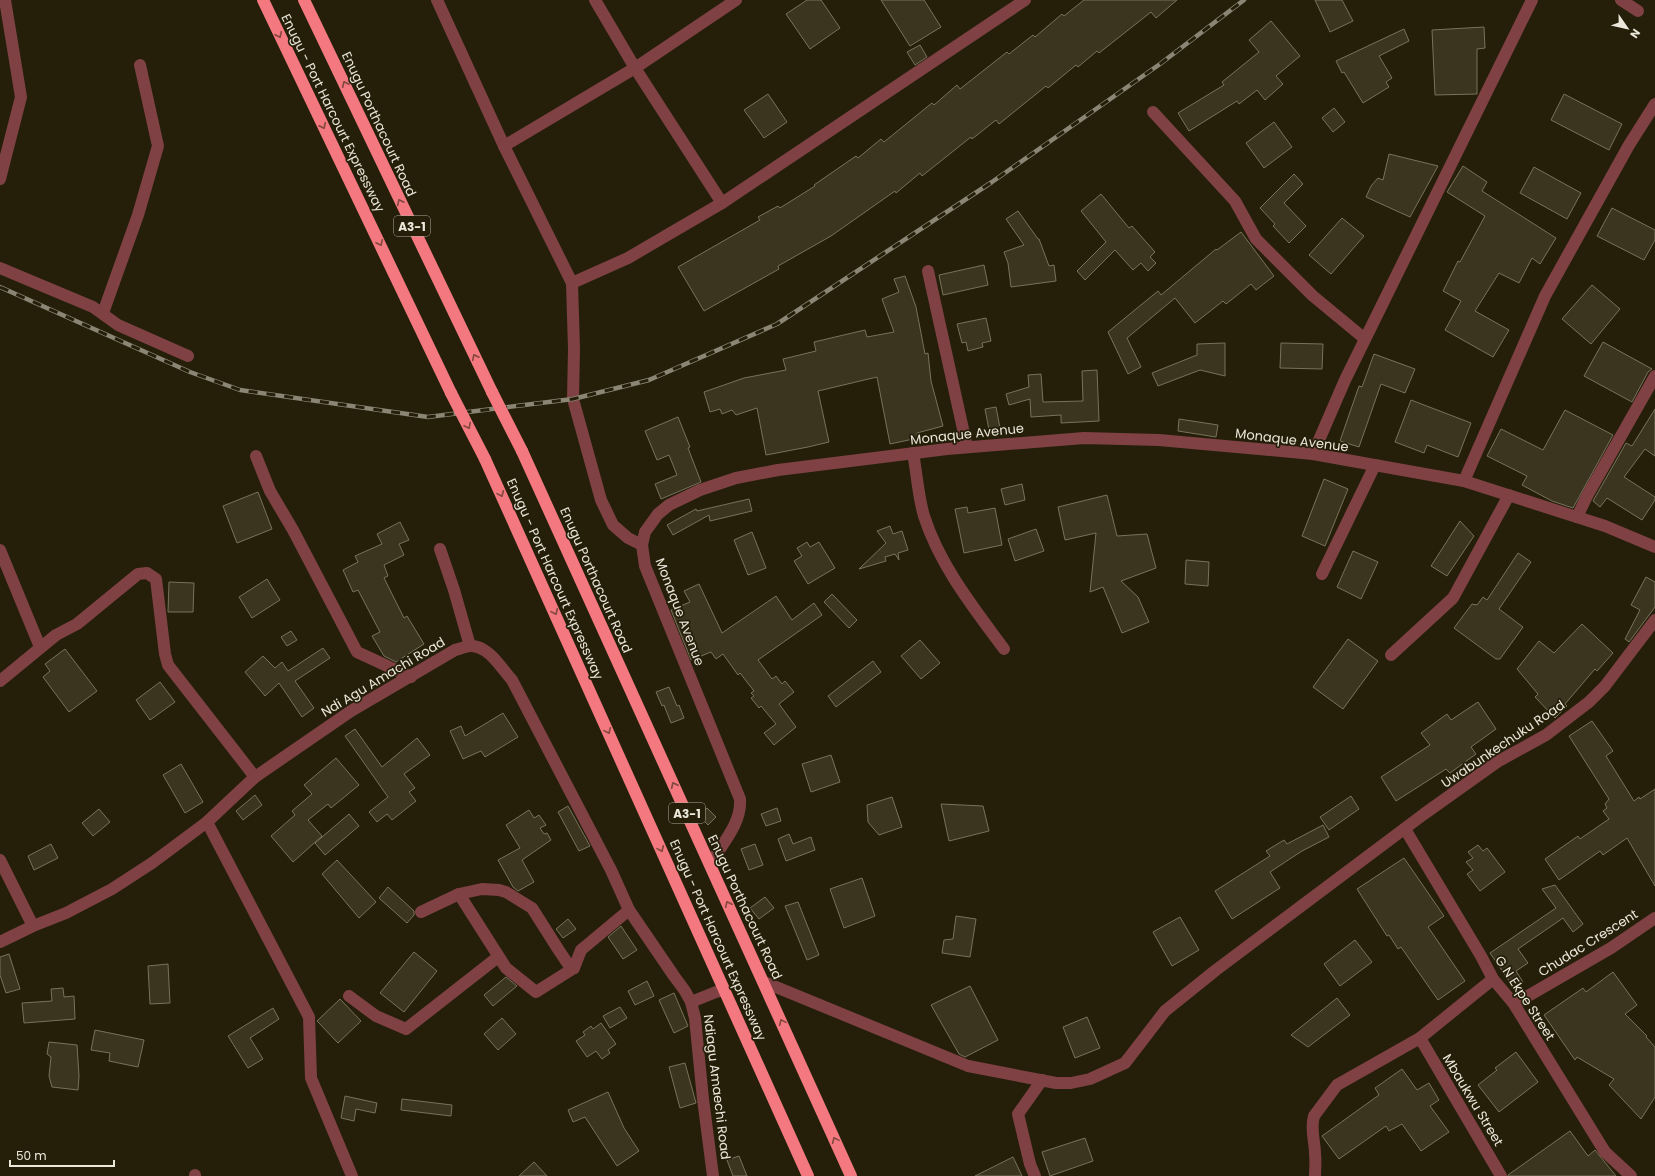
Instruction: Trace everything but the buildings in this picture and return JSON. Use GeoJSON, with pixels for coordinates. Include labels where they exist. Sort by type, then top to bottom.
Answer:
{"type":"FeatureCollection","features":[{"type":"Feature","properties":{"kind":"highway","name":"Enugu - Port Harcourt Expressway"},"geometry":{"type":"LineString","coordinates":[[263,0],[484,459],[808,1176]]}},
{"type":"Feature","properties":{"kind":"highway","name":"Enugu Porthacourt Road"},"geometry":{"type":"LineString","coordinates":[[304,0],[492,392],[522,451],[851,1176]]}},
{"type":"Feature","properties":{"kind":"street"},"geometry":{"type":"LineString","coordinates":[[0,179],[21,97],[5,0]]}},
{"type":"Feature","properties":{"kind":"street"},"geometry":{"type":"LineString","coordinates":[[438,0],[504,146],[572,283],[574,349],[573,399],[601,500],[613,525],[628,538],[642,545]]}},
{"type":"Feature","properties":{"kind":"street"},"geometry":{"type":"LineString","coordinates":[[595,0],[635,68],[722,203]]}},
{"type":"Feature","properties":{"kind":"street"},"geometry":{"type":"LineString","coordinates":[[504,146],[635,68],[736,0]]}},
{"type":"Feature","properties":{"kind":"street"},"geometry":{"type":"LineString","coordinates":[[572,283],[628,258],[722,203],[1025,0]]}},
{"type":"Feature","properties":{"kind":"street"},"geometry":{"type":"LineString","coordinates":[[1313,454],[1345,380],[1532,0]]}},
{"type":"Feature","properties":{"kind":"street"},"geometry":{"type":"LineString","coordinates":[[1621,0],[1638,12]]}},
{"type":"Feature","properties":{"kind":"street"},"geometry":{"type":"LineString","coordinates":[[103,313],[138,215],[158,146],[140,65]]}},
{"type":"Feature","properties":{"kind":"street"},"geometry":{"type":"LineString","coordinates":[[1464,481],[1545,296],[1630,145],[1655,104]]}},
{"type":"Feature","properties":{"kind":"street"},"geometry":{"type":"LineString","coordinates":[[1153,112],[1235,201],[1256,239],[1313,296],[1365,340]]}},
{"type":"Feature","properties":{"kind":"street"},"geometry":{"type":"LineString","coordinates":[[0,268],[93,307],[118,325],[188,356]]}},
{"type":"Feature","properties":{"kind":"street"},"geometry":{"type":"LineString","coordinates":[[928,271],[967,447]]}},
{"type":"Feature","properties":{"kind":"street"},"geometry":{"type":"LineString","coordinates":[[1577,517],[1587,496],[1655,376]]}},
{"type":"Feature","properties":{"kind":"street","name":"Monaque Avenue"},"geometry":{"type":"LineString","coordinates":[[710,864],[739,817],[741,808],[740,799],[646,566],[642,545],[646,532],[658,514],[669,505],[700,490],[736,478],[778,470],[967,447],[1084,438],[1159,440],[1313,454],[1464,481],[1605,526],[1655,547]]}},
{"type":"Feature","properties":{"kind":"street"},"geometry":{"type":"LineString","coordinates":[[913,453],[922,508],[943,561],[1004,649]]}},
{"type":"Feature","properties":{"kind":"street"},"geometry":{"type":"LineString","coordinates":[[256,456],[270,491],[293,530],[357,652],[411,677]]}},
{"type":"Feature","properties":{"kind":"street"},"geometry":{"type":"LineString","coordinates":[[1322,574],[1375,465]]}},
{"type":"Feature","properties":{"kind":"street"},"geometry":{"type":"LineString","coordinates":[[1391,654],[1453,598],[1509,495]]}},
{"type":"Feature","properties":{"kind":"street"},"geometry":{"type":"LineString","coordinates":[[440,549],[454,590],[470,646],[480,648],[492,656],[512,680],[611,870],[629,910],[685,990],[691,1002],[725,990]]}},
{"type":"Feature","properties":{"kind":"street"},"geometry":{"type":"LineString","coordinates":[[0,550],[40,648]]}},
{"type":"Feature","properties":{"kind":"street"},"geometry":{"type":"LineString","coordinates":[[0,681],[56,635],[77,624],[138,574],[147,573],[156,579],[165,654],[168,665],[255,777]]}},
{"type":"Feature","properties":{"kind":"street","name":"Uwabunkechuku Road"},"geometry":{"type":"LineString","coordinates":[[764,982],[968,1066],[1042,1080],[1071,1083],[1090,1080],[1125,1063],[1165,1011],[1216,970],[1497,762],[1546,735],[1589,702],[1605,686],[1655,620]]}},
{"type":"Feature","properties":{"kind":"street","name":"Ndi Agu Amachi Road"},"geometry":{"type":"LineString","coordinates":[[0,942],[33,926],[66,913],[112,889],[152,863],[207,822],[255,777],[351,711],[455,650],[470,646]]}},
{"type":"Feature","properties":{"kind":"street"},"geometry":{"type":"LineString","coordinates":[[207,822],[309,1017],[311,1078],[352,1176]]}},
{"type":"Feature","properties":{"kind":"street","name":"G N Ekpe Street"},"geometry":{"type":"LineString","coordinates":[[1405,829],[1481,956],[1493,979],[1514,1004],[1605,1152],[1631,1176]]}},
{"type":"Feature","properties":{"kind":"street"},"geometry":{"type":"LineString","coordinates":[[0,860],[33,926]]}},
{"type":"Feature","properties":{"kind":"street"},"geometry":{"type":"LineString","coordinates":[[421,912],[459,894],[482,889],[506,892],[534,910],[570,967],[574,968]]}},
{"type":"Feature","properties":{"kind":"street"},"geometry":{"type":"LineString","coordinates":[[459,894],[506,968],[536,992],[574,968],[581,950],[629,910]]}},
{"type":"Feature","properties":{"kind":"street","name":"Chudac Crescent"},"geometry":{"type":"LineString","coordinates":[[1514,1004],[1611,948],[1655,918]]}},
{"type":"Feature","properties":{"kind":"street"},"geometry":{"type":"LineString","coordinates":[[349,996],[376,1016],[406,1029],[498,957]]}},
{"type":"Feature","properties":{"kind":"street"},"geometry":{"type":"LineString","coordinates":[[1315,1176],[1315,1155],[1312,1130],[1314,1116],[1337,1085],[1420,1038],[1493,979]]}},
{"type":"Feature","properties":{"kind":"street","name":"Ndiagu Amaechi Road"},"geometry":{"type":"LineString","coordinates":[[691,1002],[695,1018],[703,1099],[713,1176]]}},
{"type":"Feature","properties":{"kind":"street","name":"Mbaukwu Street"},"geometry":{"type":"LineString","coordinates":[[1420,1038],[1501,1176]]}},
{"type":"Feature","properties":{"kind":"street"},"geometry":{"type":"LineString","coordinates":[[1035,1176],[1030,1164],[1018,1114],[1042,1080]]}},
{"type":"Feature","properties":{"kind":"railway"},"geometry":{"type":"LineString","coordinates":[[0,287],[190,372],[240,390],[428,417],[573,399],[649,380],[777,324],[992,182],[1160,64],[1244,0]]}}]}
